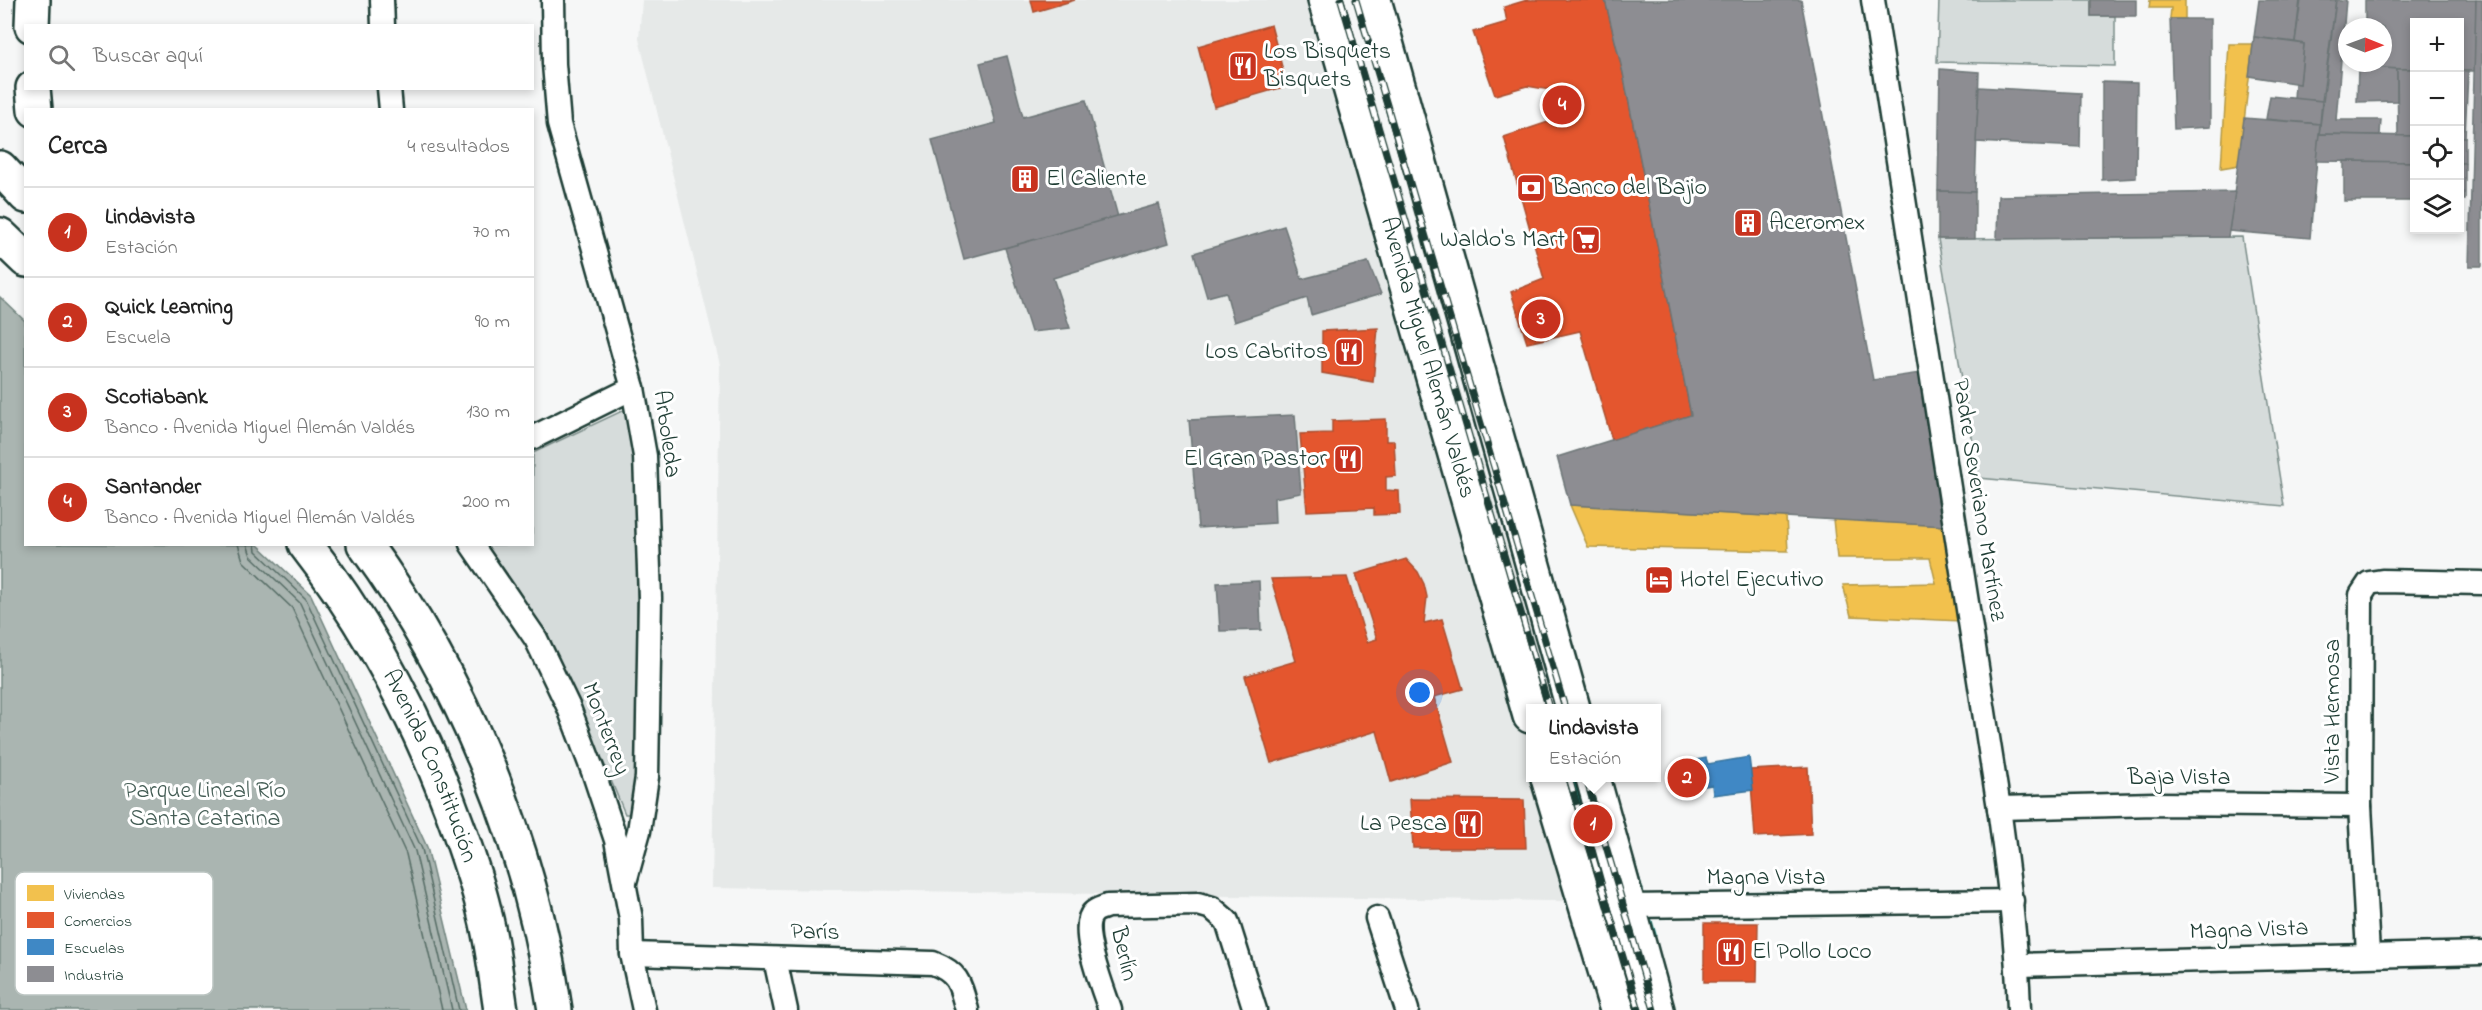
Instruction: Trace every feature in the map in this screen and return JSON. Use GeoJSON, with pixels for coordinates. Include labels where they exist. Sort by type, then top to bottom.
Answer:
{"type":"FeatureCollection","features":[{"type":"Feature","properties":{"kind":"highway"},"geometry":{"type":"LineString","coordinates":[[32,24],[33,0]]}},
{"type":"Feature","properties":{"kind":"highway","name":"Avenida Miguel Alemán Valdés"},"geometry":{"type":"LineString","coordinates":[[1325,0],[1527,704]]}},
{"type":"Feature","properties":{"kind":"highway","name":"Avenida Miguel Alemán Valdés"},"geometry":{"type":"LineString","coordinates":[[1374,0],[1572,704]]}},
{"type":"Feature","properties":{"kind":"highway"},"geometry":{"type":"LineString","coordinates":[[33,90],[35,108]]}},
{"type":"Feature","properties":{"kind":"highway"},"geometry":{"type":"LineString","coordinates":[[0,168],[24,194]]}},
{"type":"Feature","properties":{"kind":"highway"},"geometry":{"type":"LineString","coordinates":[[0,235],[24,258]]}},
{"type":"Feature","properties":{"kind":"highway","name":"Avenida Constitución"},"geometry":{"type":"LineString","coordinates":[[306,546],[346,600],[375,647],[440,777],[486,916],[501,1010]]}},
{"type":"Feature","properties":{"kind":"highway","name":"Avenida Constitución"},"geometry":{"type":"LineString","coordinates":[[365,546],[425,639],[450,686],[489,774],[528,886],[555,1010]]}},
{"type":"Feature","properties":{"kind":"highway"},"geometry":{"type":"LineString","coordinates":[[1594,782],[1657,1010]]}},
{"type":"Feature","properties":{"kind":"highway"},"geometry":{"type":"LineString","coordinates":[[1550,786],[1574,806],[1603,890],[1608,898],[1616,904],[1629,906]]}},
{"type":"Feature","properties":{"kind":"highway"},"geometry":{"type":"LineString","coordinates":[[1550,786],[1617,1010]]}},
{"type":"Feature","properties":{"kind":"highway"},"geometry":{"type":"LineString","coordinates":[[1638,945],[1637,977],[1641,1010]]}},
{"type":"Feature","properties":{"kind":"street"},"geometry":{"type":"LineString","coordinates":[[382,0],[383,24]]}},
{"type":"Feature","properties":{"kind":"street","name":"Arboleda"},"geometry":{"type":"LineString","coordinates":[[554,0],[554,64],[559,124],[633,388],[645,456],[650,598],[647,765],[639,831],[625,882]]}},
{"type":"Feature","properties":{"kind":"street","name":"Padre Severiano Martínez"},"geometry":{"type":"LineString","coordinates":[[1873,0],[1999,808],[2012,902],[2018,965],[2019,1010]]}},
{"type":"Feature","properties":{"kind":"street"},"geometry":{"type":"LineString","coordinates":[[389,90],[391,108]]}},
{"type":"Feature","properties":{"kind":"street"},"geometry":{"type":"LineString","coordinates":[[534,435],[633,388]]}},
{"type":"Feature","properties":{"kind":"street","name":"Monterrey"},"geometry":{"type":"LineString","coordinates":[[472,546],[536,639],[569,708],[613,829],[625,882],[631,919],[632,954],[644,1010]]}},
{"type":"Feature","properties":{"kind":"street","name":"Vista Hermosa"},"geometry":{"type":"LineString","coordinates":[[2368,954],[2360,806],[2361,595],[2369,583],[2382,581],[2482,583]]}},
{"type":"Feature","properties":{"kind":"street","name":"Baja Vista"},"geometry":{"type":"LineString","coordinates":[[1999,808],[2155,804],[2360,806]]}},
{"type":"Feature","properties":{"kind":"street","name":"Magna Vista"},"geometry":{"type":"LineString","coordinates":[[1629,906],[2012,902]]}},
{"type":"Feature","properties":{"kind":"street","name":"Berlín"},"geometry":{"type":"LineString","coordinates":[[1110,1010],[1087,935],[1088,921],[1093,912],[1107,906],[1198,904],[1212,908],[1227,921],[1255,1010]]}},
{"type":"Feature","properties":{"kind":"street"},"geometry":{"type":"LineString","coordinates":[[1377,918],[1407,1010]]}},
{"type":"Feature","properties":{"kind":"street","name":"Magna Vista"},"geometry":{"type":"LineString","coordinates":[[2018,965],[2368,954],[2482,953]]}},
{"type":"Feature","properties":{"kind":"street","name":"París"},"geometry":{"type":"LineString","coordinates":[[632,954],[933,963],[949,969],[959,981],[967,1010]]}},
{"type":"Feature","properties":{"kind":"street"},"geometry":{"type":"LineString","coordinates":[[775,959],[786,1010]]}},
{"type":"Feature","properties":{"kind":"shaded area"},"geometry":{"type":"Polygon","coordinates":[[[642,0],[1345,0],[1554,704],[1526,704],[1526,782],[1576,782],[1612,902],[712,888],[720,365],[639,39],[642,0]]]}},
{"type":"Feature","properties":{"kind":"shaded area"},"geometry":{"type":"Polygon","coordinates":[[[1939,0],[2091,0],[2091,16],[2115,16],[2115,66],[1937,62],[1939,0]]]}},
{"type":"Feature","properties":{"kind":"shaded area"},"geometry":{"type":"Polygon","coordinates":[[[2242,237],[2284,506],[1979,478],[1938,239],[2242,237]]]}},
{"type":"Feature","properties":{"kind":"shaded area"},"geometry":{"type":"Polygon","coordinates":[[[624,410],[631,415],[637,502],[637,801],[632,814],[625,814],[581,709],[548,640],[508,575],[486,546],[534,546],[534,453],[624,410]]]}},
{"type":"Feature","properties":{"kind":"water","name":"Parque Lineal Río Santa Catarina"},"geometry":{"type":"Polygon","coordinates":[[[0,297],[24,320],[24,546],[259,546],[311,595],[427,847],[466,1010],[0,1010],[0,297]]]}},
{"type":"Feature","properties":{"kind":"building: Viviendas"},"geometry":{"type":"Polygon","coordinates":[[[2150,0],[2185,0],[2185,19],[2170,19],[2171,8],[2149,8],[2150,0]]]}},
{"type":"Feature","properties":{"kind":"building: Viviendas"},"geometry":{"type":"Polygon","coordinates":[[[2229,44],[2253,44],[2239,165],[2221,168],[2229,44]]]}},
{"type":"Feature","properties":{"kind":"building: Viviendas"},"geometry":{"type":"Polygon","coordinates":[[[1570,505],[1786,517],[1788,551],[1588,547],[1570,505]]]}},
{"type":"Feature","properties":{"kind":"building: Viviendas"},"geometry":{"type":"Polygon","coordinates":[[[1833,519],[1945,526],[1961,621],[1851,616],[1843,585],[1936,583],[1930,558],[1837,558],[1833,519]]]}},
{"type":"Feature","properties":{"kind":"building: Comercios"},"geometry":{"type":"Polygon","coordinates":[[[1031,0],[1075,0],[1034,12],[1031,0]]]}},
{"type":"Feature","properties":{"kind":"building: Comercios"},"geometry":{"type":"Polygon","coordinates":[[[1527,0],[1605,0],[1623,73],[1691,415],[1612,440],[1580,331],[1527,343],[1511,292],[1544,279],[1504,137],[1563,117],[1556,91],[1527,86],[1495,95],[1473,32],[1507,22],[1504,7],[1527,0]]]}},
{"type":"Feature","properties":{"kind":"building: Comercios","name":"Los Bisquets Bisquets"},"geometry":{"type":"Polygon","coordinates":[[[1271,25],[1287,86],[1214,107],[1198,46],[1271,25]]]}},
{"type":"Feature","properties":{"kind":"building: Comercios","name":"Los Cabritos"},"geometry":{"type":"Polygon","coordinates":[[[1378,328],[1373,382],[1322,373],[1322,331],[1378,328]]]}},
{"type":"Feature","properties":{"kind":"building: Comercios","name":"El Gran Pastor"},"geometry":{"type":"Polygon","coordinates":[[[1386,419],[1386,441],[1394,441],[1396,476],[1386,477],[1386,490],[1399,491],[1400,514],[1374,515],[1374,508],[1307,511],[1300,434],[1332,433],[1332,421],[1386,419]]]}},
{"type":"Feature","properties":{"kind":"building: Comercios"},"geometry":{"type":"Polygon","coordinates":[[[1406,559],[1418,572],[1424,584],[1427,597],[1424,623],[1442,619],[1463,689],[1434,697],[1453,762],[1391,782],[1377,731],[1271,763],[1245,676],[1296,661],[1271,579],[1347,577],[1367,642],[1377,639],[1356,574],[1406,559]]]}},
{"type":"Feature","properties":{"kind":"building: Comercios"},"geometry":{"type":"Polygon","coordinates":[[[1808,767],[1811,834],[1755,837],[1750,770],[1808,767]]]}},
{"type":"Feature","properties":{"kind":"building: Comercios","name":"La Pesca"},"geometry":{"type":"Polygon","coordinates":[[[1410,799],[1524,800],[1526,848],[1413,848],[1410,799]]]}},
{"type":"Feature","properties":{"kind":"building: Comercios","name":"El Pollo Loco"},"geometry":{"type":"Polygon","coordinates":[[[1704,923],[1758,923],[1757,982],[1704,982],[1704,923]]]}},
{"type":"Feature","properties":{"kind":"building: Escuelas"},"geometry":{"type":"Polygon","coordinates":[[[1749,757],[1753,790],[1713,795],[1712,785],[1678,790],[1674,764],[1706,758],[1708,764],[1749,757]]]}},
{"type":"Feature","properties":{"kind":"building: Público"},"geometry":{"type":"Polygon","coordinates":[[[1547,782],[1611,782],[1656,935],[1597,953],[1547,782]]]}},
{"type":"Feature","properties":{"kind":"building: Industria","name":"Aceromex"},"geometry":{"type":"Polygon","coordinates":[[[1605,0],[1801,0],[1873,380],[1920,373],[1945,526],[1570,505],[1557,457],[1691,415],[1623,73],[1605,0]]]}},
{"type":"Feature","properties":{"kind":"building: Industria"},"geometry":{"type":"Polygon","coordinates":[[[2091,0],[2136,0],[2136,16],[2091,16],[2091,0]]]}},
{"type":"Feature","properties":{"kind":"building: Industria"},"geometry":{"type":"Polygon","coordinates":[[[2259,0],[2300,0],[2295,42],[2254,37],[2259,0]]]}},
{"type":"Feature","properties":{"kind":"building: Industria"},"geometry":{"type":"Polygon","coordinates":[[[2301,0],[2336,0],[2322,101],[2294,99],[2295,83],[2300,84],[2304,44],[2295,42],[2301,0]]]}},
{"type":"Feature","properties":{"kind":"building: Industria"},"geometry":{"type":"Polygon","coordinates":[[[2336,0],[2346,0],[2344,18],[2338,18],[2338,72],[2340,72],[2336,120],[2381,120],[2380,135],[2319,134],[2336,0]]]}},
{"type":"Feature","properties":{"kind":"building: Industria"},"geometry":{"type":"Polygon","coordinates":[[[2365,0],[2476,0],[2475,71],[2464,71],[2464,18],[2410,18],[2410,69],[2392,69],[2392,18],[2365,18],[2365,0]]]}},
{"type":"Feature","properties":{"kind":"building: Industria"},"geometry":{"type":"Polygon","coordinates":[[[2476,0],[2482,0],[2482,266],[2469,266],[2476,0]]]}},
{"type":"Feature","properties":{"kind":"building: Industria"},"geometry":{"type":"Polygon","coordinates":[[[2170,19],[2210,19],[2210,127],[2174,129],[2170,19]]]}},
{"type":"Feature","properties":{"kind":"building: Industria"},"geometry":{"type":"Polygon","coordinates":[[[2254,37],[2304,44],[2300,84],[2249,76],[2254,37]]]}},
{"type":"Feature","properties":{"kind":"building: Industria","name":"El Caliente"},"geometry":{"type":"Polygon","coordinates":[[[1007,56],[1023,117],[1086,100],[1118,217],[964,259],[932,140],[996,123],[980,63],[1007,56]]]}},
{"type":"Feature","properties":{"kind":"building: Industria"},"geometry":{"type":"Polygon","coordinates":[[[1940,69],[1979,72],[1975,192],[1938,191],[1940,69]]]}},
{"type":"Feature","properties":{"kind":"building: Industria"},"geometry":{"type":"Polygon","coordinates":[[[2392,69],[2397,69],[2397,101],[2357,102],[2358,72],[2392,72],[2392,69]]]}},
{"type":"Feature","properties":{"kind":"building: Industria"},"geometry":{"type":"Polygon","coordinates":[[[2397,69],[2410,69],[2410,136],[2398,136],[2397,69]]]}},
{"type":"Feature","properties":{"kind":"building: Industria"},"geometry":{"type":"Polygon","coordinates":[[[2464,71],[2468,71],[2465,137],[2464,71]]]}},
{"type":"Feature","properties":{"kind":"building: Industria"},"geometry":{"type":"Polygon","coordinates":[[[2102,82],[2137,83],[2136,178],[2102,180],[2102,82]]]}},
{"type":"Feature","properties":{"kind":"building: Industria"},"geometry":{"type":"Polygon","coordinates":[[[1979,87],[2081,93],[2080,147],[1976,142],[1979,87]]]}},
{"type":"Feature","properties":{"kind":"building: Industria"},"geometry":{"type":"Polygon","coordinates":[[[2270,96],[2322,101],[2320,124],[2266,119],[2270,96]]]}},
{"type":"Feature","properties":{"kind":"building: Industria"},"geometry":{"type":"Polygon","coordinates":[[[2244,118],[2320,124],[2310,238],[2229,231],[2244,118]]]}},
{"type":"Feature","properties":{"kind":"building: Industria"},"geometry":{"type":"Polygon","coordinates":[[[2319,134],[2410,136],[2410,162],[2316,161],[2319,134]]]}},
{"type":"Feature","properties":{"kind":"building: Industria"},"geometry":{"type":"Polygon","coordinates":[[[2464,137],[2465,137],[2464,163],[2464,137]]]}},
{"type":"Feature","properties":{"kind":"building: Industria"},"geometry":{"type":"Polygon","coordinates":[[[2344,161],[2410,162],[2410,201],[2344,201],[2344,161]]]}},
{"type":"Feature","properties":{"kind":"building: Industria"},"geometry":{"type":"Polygon","coordinates":[[[2464,163],[2465,163],[2464,200],[2464,163]]]}},
{"type":"Feature","properties":{"kind":"building: Industria"},"geometry":{"type":"Polygon","coordinates":[[[1938,191],[1975,192],[1975,239],[1938,239],[1938,191]]]}},
{"type":"Feature","properties":{"kind":"building: Industria"},"geometry":{"type":"Polygon","coordinates":[[[2235,192],[2228,237],[1997,239],[1998,196],[2235,192]]]}},
{"type":"Feature","properties":{"kind":"building: Industria"},"geometry":{"type":"Polygon","coordinates":[[[1159,204],[1169,243],[1053,278],[1070,328],[1031,332],[1005,248],[1159,204]]]}},
{"type":"Feature","properties":{"kind":"building: Industria"},"geometry":{"type":"Polygon","coordinates":[[[1284,226],[1302,279],[1368,262],[1381,294],[1311,315],[1307,298],[1234,322],[1226,292],[1207,297],[1194,253],[1284,226]]]}},
{"type":"Feature","properties":{"kind":"building: Industria"},"geometry":{"type":"Polygon","coordinates":[[[1295,415],[1301,493],[1274,498],[1275,523],[1198,528],[1189,420],[1295,415]]]}},
{"type":"Feature","properties":{"kind":"building: Industria"},"geometry":{"type":"Polygon","coordinates":[[[1259,581],[1261,630],[1220,631],[1217,583],[1259,581]]]}},
{"type":"Feature","properties":{"kind":"railway"},"geometry":{"type":"LineString","coordinates":[[1341,0],[1548,704]]}},
{"type":"Feature","properties":{"kind":"railway"},"geometry":{"type":"LineString","coordinates":[[1356,0],[1564,704]]}},
{"type":"Feature","properties":{"kind":"railway"},"geometry":{"type":"LineString","coordinates":[[1570,782],[1639,1010]]}},
{"type":"Feature","properties":{"kind":"railway"},"geometry":{"type":"LineString","coordinates":[[1587,782],[1654,1010]]}},
{"type":"Feature","properties":{"kind":"place","name":"Los Bisquets Bisquets"},"geometry":{"type":"Point","coordinates":[1243,66]}},
{"type":"Feature","properties":{"kind":"place","name":"Santander"},"geometry":{"type":"Point","coordinates":[1562,105]}},
{"type":"Feature","properties":{"kind":"place","name":"El Caliente"},"geometry":{"type":"Point","coordinates":[1025,179]}},
{"type":"Feature","properties":{"kind":"place","name":"Banco del Bajio"},"geometry":{"type":"Point","coordinates":[1531,188]}},
{"type":"Feature","properties":{"kind":"place","name":"Aceromex"},"geometry":{"type":"Point","coordinates":[1748,223]}},
{"type":"Feature","properties":{"kind":"place","name":"Waldo's Mart"},"geometry":{"type":"Point","coordinates":[1586,240]}},
{"type":"Feature","properties":{"kind":"place","name":"Scotiabank"},"geometry":{"type":"Point","coordinates":[1541,319]}},
{"type":"Feature","properties":{"kind":"place","name":"Los Cabritos"},"geometry":{"type":"Point","coordinates":[1349,352]}},
{"type":"Feature","properties":{"kind":"place","name":"El Gran Pastor"},"geometry":{"type":"Point","coordinates":[1348,459]}},
{"type":"Feature","properties":{"kind":"place","name":"Hotel Ejecutivo"},"geometry":{"type":"Point","coordinates":[1659,580]}},
{"type":"Feature","properties":{"kind":"place","name":"Quick Learning"},"geometry":{"type":"Point","coordinates":[1687,778]}},
{"type":"Feature","properties":{"kind":"place","name":"La Pesca"},"geometry":{"type":"Point","coordinates":[1468,824]}},
{"type":"Feature","properties":{"kind":"place","name":"Lindavista"},"geometry":{"type":"Point","coordinates":[1593,824]}},
{"type":"Feature","properties":{"kind":"place","name":"El Pollo Loco"},"geometry":{"type":"Point","coordinates":[1731,952]}}]}
